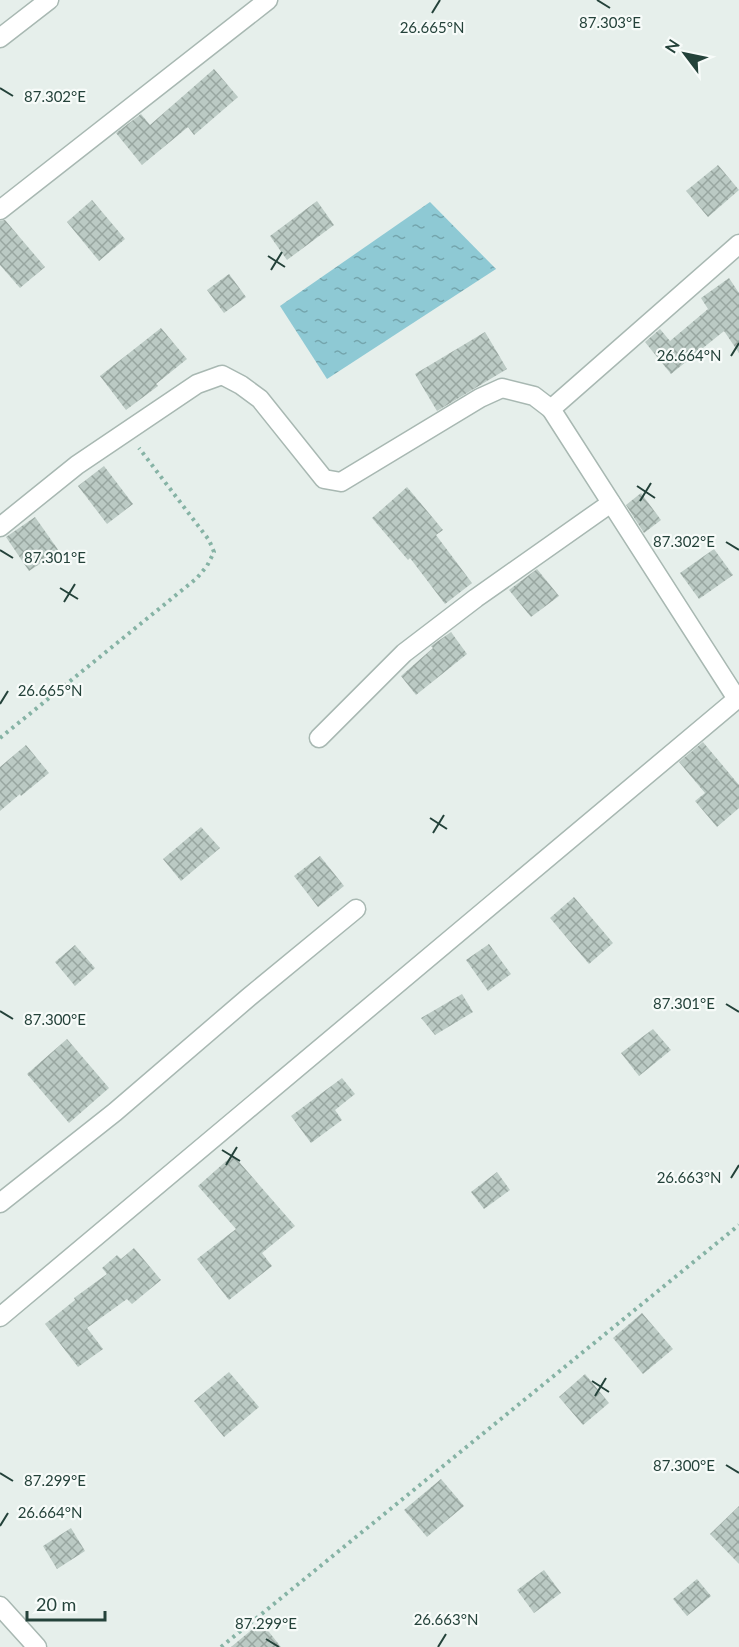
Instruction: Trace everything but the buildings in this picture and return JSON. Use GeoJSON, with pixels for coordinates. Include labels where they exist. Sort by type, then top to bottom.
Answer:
{"type":"FeatureCollection","features":[{"type":"Feature","properties":{"kind":"street"},"geometry":{"type":"LineString","coordinates":[[0,38],[49,0]]}},
{"type":"Feature","properties":{"kind":"street"},"geometry":{"type":"LineString","coordinates":[[0,210],[268,0]]}},
{"type":"Feature","properties":{"kind":"street"},"geometry":{"type":"LineString","coordinates":[[551,409],[739,244]]}},
{"type":"Feature","properties":{"kind":"street"},"geometry":{"type":"LineString","coordinates":[[0,527],[77,465],[197,384],[222,375],[260,399],[324,479],[341,482],[480,398],[502,388],[534,396],[551,409],[737,699],[0,1317]]}},
{"type":"Feature","properties":{"kind":"street"},"geometry":{"type":"LineString","coordinates":[[319,738],[405,653],[476,598],[611,503]]}},
{"type":"Feature","properties":{"kind":"street"},"geometry":{"type":"LineString","coordinates":[[0,1203],[115,1112],[356,909]]}},
{"type":"Feature","properties":{"kind":"street"},"geometry":{"type":"LineString","coordinates":[[0,1606],[37,1647]]}},
{"type":"Feature","properties":{"kind":"path"},"geometry":{"type":"LineString","coordinates":[[0,738],[197,578],[207,566],[213,552],[209,540],[126,432]]}},
{"type":"Feature","properties":{"kind":"path"},"geometry":{"type":"LineString","coordinates":[[221,1647],[739,1225]]}},
{"type":"Feature","properties":{"kind":"water"},"geometry":{"type":"Polygon","coordinates":[[[430,202],[496,269],[327,379],[280,306],[430,202]]]}}]}
